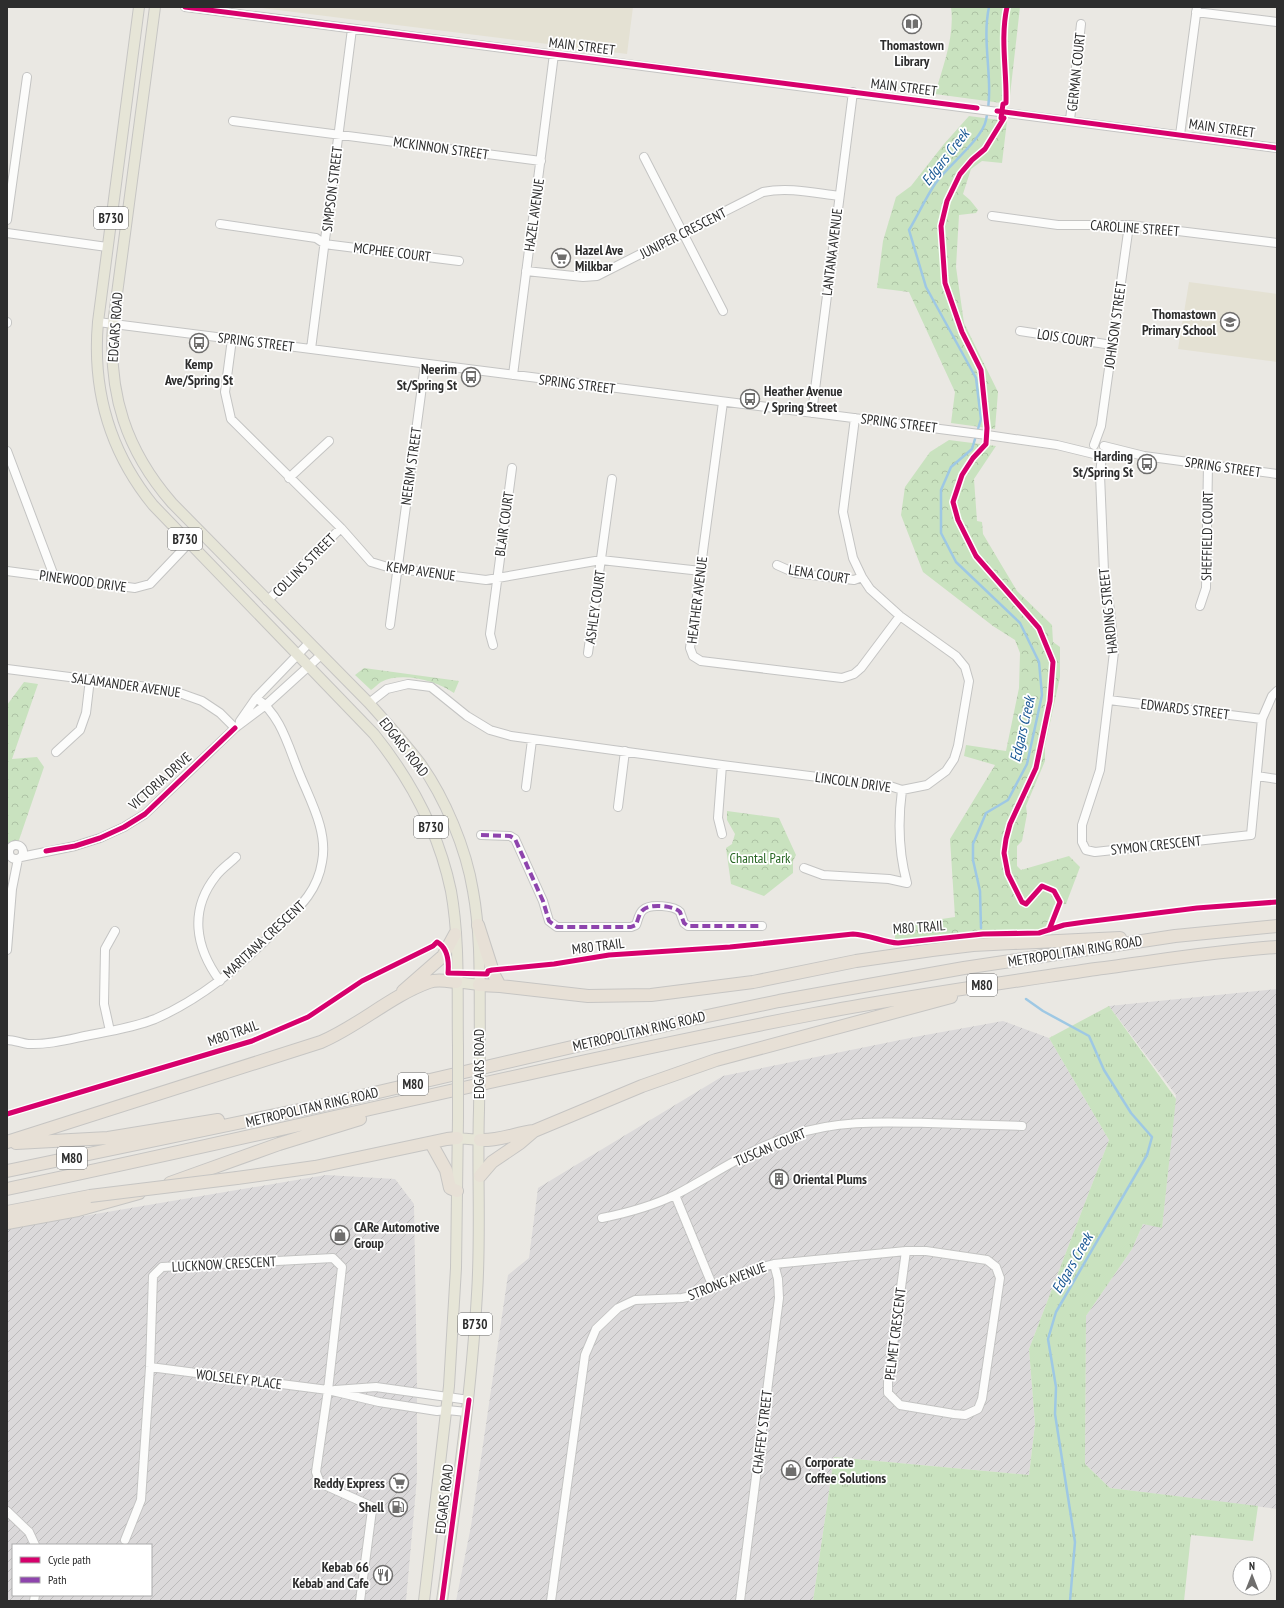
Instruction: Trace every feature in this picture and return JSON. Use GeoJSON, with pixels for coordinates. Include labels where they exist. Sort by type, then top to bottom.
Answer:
{"type":"FeatureCollection","features":[{"type":"Feature","properties":{"kind":"highway"},"geometry":{"type":"LineString","coordinates":[[478,925],[494,975],[500,986]]}},
{"type":"Feature","properties":{"kind":"highway","name":"METROPOLITAN RING ROAD"},"geometry":{"type":"LineString","coordinates":[[7,1171],[314,1107],[660,1026],[778,1001],[933,973],[1175,936],[1277,926]]}},
{"type":"Feature","properties":{"kind":"highway"},"geometry":{"type":"LineString","coordinates":[[392,1001],[443,956],[455,934]]}},
{"type":"Feature","properties":{"kind":"highway"},"geometry":{"type":"LineString","coordinates":[[479,985],[588,996],[651,995],[753,982],[856,961],[973,945],[1175,936]]}},
{"type":"Feature","properties":{"kind":"highway","name":"METROPOLITAN RING ROAD"},"geometry":{"type":"LineString","coordinates":[[7,1190],[171,1155],[412,1100],[816,1014],[1026,978],[1178,957],[1277,947]]}},
{"type":"Feature","properties":{"kind":"highway"},"geometry":{"type":"LineString","coordinates":[[480,1140],[497,1140],[516,1133],[534,1130],[642,1086],[716,1060],[1026,978]]}},
{"type":"Feature","properties":{"kind":"highway"},"geometry":{"type":"LineString","coordinates":[[7,1143],[42,1130],[321,1042],[343,1032],[392,1001],[429,982],[456,982]]}},
{"type":"Feature","properties":{"kind":"highway"},"geometry":{"type":"LineString","coordinates":[[7,1223],[104,1204],[190,1177],[309,1134],[344,1125],[412,1100]]}},
{"type":"Feature","properties":{"kind":"highway"},"geometry":{"type":"LineString","coordinates":[[7,1143],[108,1138],[214,1120],[314,1107]]}},
{"type":"Feature","properties":{"kind":"highway"},"geometry":{"type":"LineString","coordinates":[[480,1176],[492,1162],[520,1143],[534,1130]]}},
{"type":"Feature","properties":{"kind":"highway"},"geometry":{"type":"LineString","coordinates":[[7,1205],[237,1178],[315,1167],[457,1138]]}},
{"type":"Feature","properties":{"kind":"highway"},"geometry":{"type":"LineString","coordinates":[[431,1143],[446,1170],[450,1188],[457,1191]]}},
{"type":"Feature","properties":{"kind":"highway"},"geometry":{"type":"LineString","coordinates":[[7,1212],[90,1196]]}},
{"type":"Feature","properties":{"kind":"main road","name":"EDGARS ROAD"},"geometry":{"type":"LineString","coordinates":[[139,7],[98,322],[96,361],[99,389],[105,417],[115,445],[126,467],[144,493],[189,544],[309,665],[374,734],[404,773],[428,821],[443,861],[451,892],[455,934],[458,1047],[456,1268],[447,1410],[424,1601]]}},
{"type":"Feature","properties":{"kind":"main road","name":"EDGARS ROAD"},"geometry":{"type":"LineString","coordinates":[[156,7],[114,324],[112,356],[115,386],[122,417],[137,454],[148,473],[172,503],[368,703],[394,731],[421,764],[439,796],[461,846],[474,892],[478,925],[480,1042],[480,1176],[477,1294],[469,1400],[442,1601]]}},
{"type":"Feature","properties":{"kind":"main road"},"geometry":{"type":"LineString","coordinates":[[456,982],[479,985]]}},
{"type":"Feature","properties":{"kind":"main road"},"geometry":{"type":"LineString","coordinates":[[457,1138],[480,1140]]}},
{"type":"Feature","properties":{"kind":"street","name":"MAIN STREET"},"geometry":{"type":"LineString","coordinates":[[185,7],[1070,120],[1277,148]]}},
{"type":"Feature","properties":{"kind":"street"},"geometry":{"type":"LineString","coordinates":[[1180,135],[1196,9],[1277,22]]}},
{"type":"Feature","properties":{"kind":"street","name":"GERMAN COURT"},"geometry":{"type":"LineString","coordinates":[[1070,120],[1081,24]]}},
{"type":"Feature","properties":{"kind":"street","name":"SIMPSON STREET"},"geometry":{"type":"LineString","coordinates":[[311,349],[340,134],[352,29]]}},
{"type":"Feature","properties":{"kind":"street","name":"HAZEL AVENUE"},"geometry":{"type":"LineString","coordinates":[[513,375],[554,54]]}},
{"type":"Feature","properties":{"kind":"street"},"geometry":{"type":"LineString","coordinates":[[7,220],[27,77]]}},
{"type":"Feature","properties":{"kind":"street","name":"LANTANA AVENUE"},"geometry":{"type":"LineString","coordinates":[[812,412],[853,92]]}},
{"type":"Feature","properties":{"kind":"street","name":"MCKINNON STREET"},"geometry":{"type":"LineString","coordinates":[[233,120],[541,161]]}},
{"type":"Feature","properties":{"kind":"street"},"geometry":{"type":"LineString","coordinates":[[644,157],[682,234],[723,311]]}},
{"type":"Feature","properties":{"kind":"street","name":"JUNIPER CRESCENT"},"geometry":{"type":"LineString","coordinates":[[526,271],[583,277],[597,276],[763,192],[785,190],[839,196]]}},
{"type":"Feature","properties":{"kind":"street","name":"CAROLINE STREET"},"geometry":{"type":"LineString","coordinates":[[992,216],[1058,225],[1129,225],[1277,244]]}},
{"type":"Feature","properties":{"kind":"street","name":"MCPHEE COURT"},"geometry":{"type":"LineString","coordinates":[[220,224],[316,238],[325,244],[459,261]]}},
{"type":"Feature","properties":{"kind":"street","name":"JOHNSON STREET"},"geometry":{"type":"LineString","coordinates":[[1100,452],[1101,426],[1129,225]]}},
{"type":"Feature","properties":{"kind":"street"},"geometry":{"type":"LineString","coordinates":[[7,233],[107,247]]}},
{"type":"Feature","properties":{"kind":"street","name":"SPRING STREET"},"geometry":{"type":"LineString","coordinates":[[98,322],[723,402],[987,434],[1100,452],[1144,456],[1277,474]]}},
{"type":"Feature","properties":{"kind":"street","name":"LOIS COURT"},"geometry":{"type":"LineString","coordinates":[[1020,331],[1112,346]]}},
{"type":"Feature","properties":{"kind":"street","name":"KEMP AVENUE"},"geometry":{"type":"LineString","coordinates":[[232,339],[225,392],[230,419],[341,528],[371,562],[397,569],[486,580],[496,580],[601,560],[701,571]]}},
{"type":"Feature","properties":{"kind":"street","name":"NEERIM STREET"},"geometry":{"type":"LineString","coordinates":[[390,626],[425,364]]}},
{"type":"Feature","properties":{"kind":"street","name":"HEATHER AVENUE"},"geometry":{"type":"LineString","coordinates":[[723,402],[690,648],[693,656],[701,661],[834,678],[848,677],[861,668],[900,616]]}},
{"type":"Feature","properties":{"kind":"street","name":"LINCOLN DRIVE"},"geometry":{"type":"LineString","coordinates":[[368,703],[387,689],[408,684],[430,687],[467,716],[490,730],[532,740],[890,786],[902,790],[927,785],[946,771],[954,759],[969,681],[965,667],[956,656],[881,601],[862,577],[850,546],[843,512],[854,418]]}},
{"type":"Feature","properties":{"kind":"street","name":"JOHNSON STREET"},"geometry":{"type":"LineString","coordinates":[[1094,445],[1101,426]]}},
{"type":"Feature","properties":{"kind":"street"},"geometry":{"type":"LineString","coordinates":[[289,478],[329,441]]}},
{"type":"Feature","properties":{"kind":"street","name":"SPRING STREET"},"geometry":{"type":"LineString","coordinates":[[1057,445],[1094,445],[1100,443],[1100,452]]}},
{"type":"Feature","properties":{"kind":"street"},"geometry":{"type":"LineString","coordinates":[[7,451],[11,473],[54,576]]}},
{"type":"Feature","properties":{"kind":"street","name":"HARDING STREET"},"geometry":{"type":"LineString","coordinates":[[1100,452],[1104,571],[1114,652],[1100,770]]}},
{"type":"Feature","properties":{"kind":"street","name":"SHEFFIELD COURT"},"geometry":{"type":"LineString","coordinates":[[1200,606],[1206,588],[1208,465]]}},
{"type":"Feature","properties":{"kind":"street","name":"BLAIR COURT"},"geometry":{"type":"LineString","coordinates":[[493,645],[490,634],[512,468]]}},
{"type":"Feature","properties":{"kind":"street","name":"ASHLEY COURT"},"geometry":{"type":"LineString","coordinates":[[588,653],[612,479]]}},
{"type":"Feature","properties":{"kind":"street","name":"COLLINS STREET"},"geometry":{"type":"LineString","coordinates":[[267,601],[341,528]]}},
{"type":"Feature","properties":{"kind":"street","name":"PINEWOOD DRIVE"},"geometry":{"type":"LineString","coordinates":[[7,571],[136,588],[150,584],[189,544]]}},
{"type":"Feature","properties":{"kind":"street","name":"LENA COURT"},"geometry":{"type":"LineString","coordinates":[[777,565],[795,573],[854,580],[862,577]]}},
{"type":"Feature","properties":{"kind":"street","name":"VICTORIA DRIVE"},"geometry":{"type":"LineString","coordinates":[[235,728],[256,698],[309,643]]}},
{"type":"Feature","properties":{"kind":"street","name":"VICTORIA DRIVE"},"geometry":{"type":"LineString","coordinates":[[12,854],[46,851],[75,846],[100,838],[124,827],[145,814],[235,728],[265,706],[321,655]]}},
{"type":"Feature","properties":{"kind":"street","name":"SALAMANDER AVENUE"},"geometry":{"type":"LineString","coordinates":[[7,669],[171,690],[191,695],[212,707],[235,728]]}},
{"type":"Feature","properties":{"kind":"street"},"geometry":{"type":"LineString","coordinates":[[56,752],[80,730],[86,713],[90,679]]}},
{"type":"Feature","properties":{"kind":"street"},"geometry":{"type":"LineString","coordinates":[[1277,690],[1272,696],[1262,719],[1257,776],[1277,779]]}},
{"type":"Feature","properties":{"kind":"street"},"geometry":{"type":"LineString","coordinates":[[256,698],[265,706]]}},
{"type":"Feature","properties":{"kind":"street","name":"EDWARDS STREET"},"geometry":{"type":"LineString","coordinates":[[1109,700],[1262,719]]}},
{"type":"Feature","properties":{"kind":"street","name":"MARITANA CRESCENT"},"geometry":{"type":"LineString","coordinates":[[7,1036],[11,1040],[26,1044],[50,1043],[110,1031],[154,1019],[190,1002],[220,980],[249,957],[306,900],[317,881],[321,869],[323,847],[319,823],[278,723],[265,706]]}},
{"type":"Feature","properties":{"kind":"street"},"geometry":{"type":"LineString","coordinates":[[526,787],[532,740]]}},
{"type":"Feature","properties":{"kind":"street"},"geometry":{"type":"LineString","coordinates":[[618,807],[625,751]]}},
{"type":"Feature","properties":{"kind":"street"},"geometry":{"type":"LineString","coordinates":[[722,765],[718,818],[722,834]]}},
{"type":"Feature","properties":{"kind":"street","name":"SYMON CRESCENT"},"geometry":{"type":"LineString","coordinates":[[1100,770],[1082,825],[1082,842],[1086,850],[1095,852],[1251,835],[1257,776]]}},
{"type":"Feature","properties":{"kind":"street"},"geometry":{"type":"LineString","coordinates":[[804,868],[823,875],[889,879],[907,884],[902,866],[900,804],[902,790]]}},
{"type":"Feature","properties":{"kind":"street"},"geometry":{"type":"LineString","coordinates":[[481,834],[510,836],[517,841],[543,901],[549,921],[554,926],[561,928],[631,927],[636,924],[641,912],[646,908],[670,906],[680,911],[684,923],[688,926],[762,926]]}},
{"type":"Feature","properties":{"kind":"street","name":"VICTORIA DRIVE"},"geometry":{"type":"LineString","coordinates":[[12,854],[18,846],[22,848],[46,851]]}},
{"type":"Feature","properties":{"kind":"street"},"geometry":{"type":"LineString","coordinates":[[7,946],[14,878],[12,854]]}},
{"type":"Feature","properties":{"kind":"street"},"geometry":{"type":"LineString","coordinates":[[220,980],[205,958],[198,936],[200,910],[205,894],[216,875],[236,857]]}},
{"type":"Feature","properties":{"kind":"street"},"geometry":{"type":"LineString","coordinates":[[110,1031],[104,1004],[105,949],[115,931]]}},
{"type":"Feature","properties":{"kind":"street","name":"TUSCAN COURT"},"geometry":{"type":"LineString","coordinates":[[602,1218],[630,1212],[675,1195],[753,1151],[792,1135],[827,1126],[877,1122],[1022,1126]]}},
{"type":"Feature","properties":{"kind":"street"},"geometry":{"type":"LineString","coordinates":[[675,1195],[713,1287]]}},
{"type":"Feature","properties":{"kind":"street","name":"STRONG AVENUE"},"geometry":{"type":"LineString","coordinates":[[551,1601],[585,1355],[596,1328],[618,1308],[635,1300],[682,1298],[696,1295],[759,1268],[774,1264],[906,1251],[926,1251],[986,1260],[996,1267]]}},
{"type":"Feature","properties":{"kind":"street","name":"PELMET CRESCENT"},"geometry":{"type":"LineString","coordinates":[[906,1251],[888,1382],[888,1393],[900,1405],[954,1414],[964,1414],[978,1409],[982,1399],[1000,1278],[996,1267]]}},
{"type":"Feature","properties":{"kind":"street","name":"LUCKNOW CRESCENT"},"geometry":{"type":"LineString","coordinates":[[125,1540],[141,1500],[150,1367],[153,1276],[162,1267],[333,1258],[342,1267],[328,1390]]}},
{"type":"Feature","properties":{"kind":"street","name":"CHAFFEY STREET"},"geometry":{"type":"LineString","coordinates":[[740,1601],[779,1298],[778,1279],[774,1264]]}},
{"type":"Feature","properties":{"kind":"street","name":"WOLSELEY PLACE"},"geometry":{"type":"LineString","coordinates":[[150,1367],[328,1390],[379,1402],[437,1411],[447,1410],[467,1412]]}},
{"type":"Feature","properties":{"kind":"street","name":"WOLSELEY PLACE"},"geometry":{"type":"LineString","coordinates":[[328,1390],[376,1387],[469,1400]]}},
{"type":"Feature","properties":{"kind":"street"},"geometry":{"type":"LineString","coordinates":[[328,1390],[316,1472],[317,1478],[326,1486],[367,1503],[371,1506],[372,1510],[360,1601]]}},
{"type":"Feature","properties":{"kind":"street"},"geometry":{"type":"LineString","coordinates":[[7,1511],[29,1532],[35,1544]]}},
{"type":"Feature","properties":{"kind":"shaded area"},"geometry":{"type":"Polygon","coordinates":[[[254,7],[633,7],[627,54],[254,7]]]}},
{"type":"Feature","properties":{"kind":"shaded area","name":"Thomastown Primary School"},"geometry":{"type":"Polygon","coordinates":[[[1189,282],[1277,294],[1277,362],[1178,349],[1189,282]]]}},
{"type":"Feature","properties":{"kind":"shaded area"},"geometry":{"type":"Polygon","coordinates":[[[1277,989],[1277,1509],[1110,1488],[1085,1464],[1086,1316],[1132,1249],[1143,1224],[1162,1227],[1176,1095],[1109,1006],[1277,989]]]}},
{"type":"Feature","properties":{"kind":"shaded area"},"geometry":{"type":"Polygon","coordinates":[[[1003,1021],[1049,1038],[1109,1140],[1029,1349],[1035,1424],[1029,1475],[834,1457],[813,1601],[456,1601],[471,1526],[508,1275],[529,1258],[538,1188],[723,1076],[920,1036],[1003,1021]]]}},
{"type":"Feature","properties":{"kind":"shaded area"},"geometry":{"type":"Polygon","coordinates":[[[326,1175],[395,1179],[414,1204],[417,1478],[406,1601],[7,1601],[7,1229],[326,1175]]]}},
{"type":"Feature","properties":{"kind":"green space"},"geometry":{"type":"Polygon","coordinates":[[[951,7],[1020,7],[1009,104],[935,94],[950,40],[952,18],[951,7]]]}},
{"type":"Feature","properties":{"kind":"green space"},"geometry":{"type":"Polygon","coordinates":[[[969,116],[1007,121],[1002,163],[982,161],[971,169],[963,194],[978,210],[976,213],[959,215],[956,267],[964,323],[998,392],[995,429],[951,423],[955,392],[909,292],[877,288],[883,241],[896,197],[911,186],[944,144],[969,116]]]}},
{"type":"Feature","properties":{"kind":"green space"},"geometry":{"type":"Polygon","coordinates":[[[949,440],[996,446],[974,479],[977,521],[982,522],[983,534],[1017,591],[1052,625],[1053,642],[1060,647],[1060,677],[1045,746],[1045,761],[1026,806],[1027,814],[1022,841],[1017,846],[1017,866],[1021,870],[1069,856],[1080,867],[1066,904],[1054,905],[1046,926],[1038,930],[895,939],[895,926],[955,917],[950,839],[995,765],[964,756],[966,745],[1006,751],[1019,688],[1020,653],[1015,640],[993,626],[923,572],[901,515],[905,487],[930,452],[949,440]]]}},
{"type":"Feature","properties":{"kind":"green space"},"geometry":{"type":"Polygon","coordinates":[[[364,668],[459,681],[454,693],[429,681],[409,677],[389,679],[381,682],[371,690],[355,675],[364,668]]]}},
{"type":"Feature","properties":{"kind":"green space"},"geometry":{"type":"Polygon","coordinates":[[[24,682],[38,684],[12,759],[37,757],[44,767],[18,843],[7,843],[7,705],[24,682]]]}},
{"type":"Feature","properties":{"kind":"green space","name":"Chantal Park"},"geometry":{"type":"Polygon","coordinates":[[[727,811],[779,818],[796,855],[793,861],[793,873],[764,896],[731,884],[726,848],[732,844],[735,834],[727,820],[727,811]]]}},
{"type":"Feature","properties":{"kind":"green space"},"geometry":{"type":"Polygon","coordinates":[[[1109,1006],[1176,1099],[1162,1228],[1143,1224],[1132,1249],[1086,1316],[1085,1464],[1110,1488],[1258,1506],[1253,1541],[1191,1535],[1184,1601],[813,1601],[834,1457],[1029,1475],[1035,1424],[1029,1349],[1109,1140],[1049,1038],[1109,1006]]]}},
{"type":"Feature","properties":{"kind":"waterway","name":"Edgars Creek"},"geometry":{"type":"LineString","coordinates":[[981,928],[980,891],[973,860],[973,844],[986,813],[1008,800],[1027,764],[1042,695],[1039,662],[1020,623],[956,562],[941,533],[941,490],[951,467],[972,449],[981,419],[976,378],[926,287],[909,230],[935,184],[978,136],[986,120],[989,92],[986,35],[989,7]]}},
{"type":"Feature","properties":{"kind":"waterway","name":"Edgars Creek"},"geometry":{"type":"LineString","coordinates":[[1026,999],[1043,1011],[1089,1036],[1104,1070],[1131,1113],[1152,1137],[1147,1155],[1056,1312],[1048,1339],[1056,1387],[1055,1414],[1075,1542],[1070,1601]]}},
{"type":"Feature","properties":{"kind":"marked path"},"geometry":{"type":"LineString","coordinates":[[481,835],[510,836],[515,839],[543,901],[549,921],[557,927],[631,927],[636,925],[643,910],[656,906],[668,907],[677,910],[680,912],[684,923],[688,926],[762,926]]}},
{"type":"Feature","properties":{"kind":"cycle path"},"geometry":{"type":"LineString","coordinates":[[185,7],[977,108]]}},
{"type":"Feature","properties":{"kind":"cycle path"},"geometry":{"type":"LineString","coordinates":[[1007,7],[1004,31],[1006,103],[1003,104],[1001,118],[1004,118],[985,149],[972,160],[960,174],[947,201],[941,226],[945,283],[962,332],[981,370],[987,428],[986,444],[973,458],[962,475],[953,502],[958,520],[976,556],[1039,628],[1053,662],[1050,701],[1036,768],[1010,824],[1004,853],[1008,874],[1022,902],[1026,904],[1042,886],[1054,891],[1060,902],[1049,930]]}},
{"type":"Feature","properties":{"kind":"cycle path"},"geometry":{"type":"LineString","coordinates":[[997,111],[1277,148]]}},
{"type":"Feature","properties":{"kind":"cycle path"},"geometry":{"type":"LineString","coordinates":[[46,851],[75,846],[100,838],[124,827],[145,814],[235,728]]}},
{"type":"Feature","properties":{"kind":"cycle path","name":"M80 TRAIL"},"geometry":{"type":"LineString","coordinates":[[7,1114],[252,1041],[308,1017],[362,981],[433,946],[437,942],[446,952],[448,960],[448,973],[487,974],[488,971],[492,970],[554,964],[609,955],[730,947],[853,934],[898,943],[983,934],[1039,933],[1064,925],[1085,922],[1197,908],[1277,902]]}},
{"type":"Feature","properties":{"kind":"cycle path"},"geometry":{"type":"LineString","coordinates":[[442,1601],[469,1400]]}},
{"type":"Feature","properties":{"kind":"place","name":"Thomastown Library"},"geometry":{"type":"Point","coordinates":[912,24]}},
{"type":"Feature","properties":{"kind":"place","name":"Hazel Ave Milkbar"},"geometry":{"type":"Point","coordinates":[561,258]}},
{"type":"Feature","properties":{"kind":"place","name":"Thomastown Primary School"},"geometry":{"type":"Point","coordinates":[1230,322]}},
{"type":"Feature","properties":{"kind":"place","name":"Kemp Ave/Spring St"},"geometry":{"type":"Point","coordinates":[199,343]}},
{"type":"Feature","properties":{"kind":"place","name":"Neerim St/Spring St"},"geometry":{"type":"Point","coordinates":[471,377]}},
{"type":"Feature","properties":{"kind":"place","name":"Heather Avenue / Spring Street"},"geometry":{"type":"Point","coordinates":[750,399]}},
{"type":"Feature","properties":{"kind":"place","name":"Harding St/Spring St"},"geometry":{"type":"Point","coordinates":[1147,464]}},
{"type":"Feature","properties":{"kind":"place","name":"Oriental Plums"},"geometry":{"type":"Point","coordinates":[779,1179]}},
{"type":"Feature","properties":{"kind":"place","name":"CARe Automotive Group"},"geometry":{"type":"Point","coordinates":[340,1235]}},
{"type":"Feature","properties":{"kind":"place","name":"Corporate Coffee Solutions"},"geometry":{"type":"Point","coordinates":[791,1470]}},
{"type":"Feature","properties":{"kind":"place","name":"Reddy Express"},"geometry":{"type":"Point","coordinates":[399,1483]}},
{"type":"Feature","properties":{"kind":"place","name":"Shell"},"geometry":{"type":"Point","coordinates":[398,1507]}},
{"type":"Feature","properties":{"kind":"place","name":"Kebab 66 Kebab and Cafe"},"geometry":{"type":"Point","coordinates":[383,1575]}}]}
